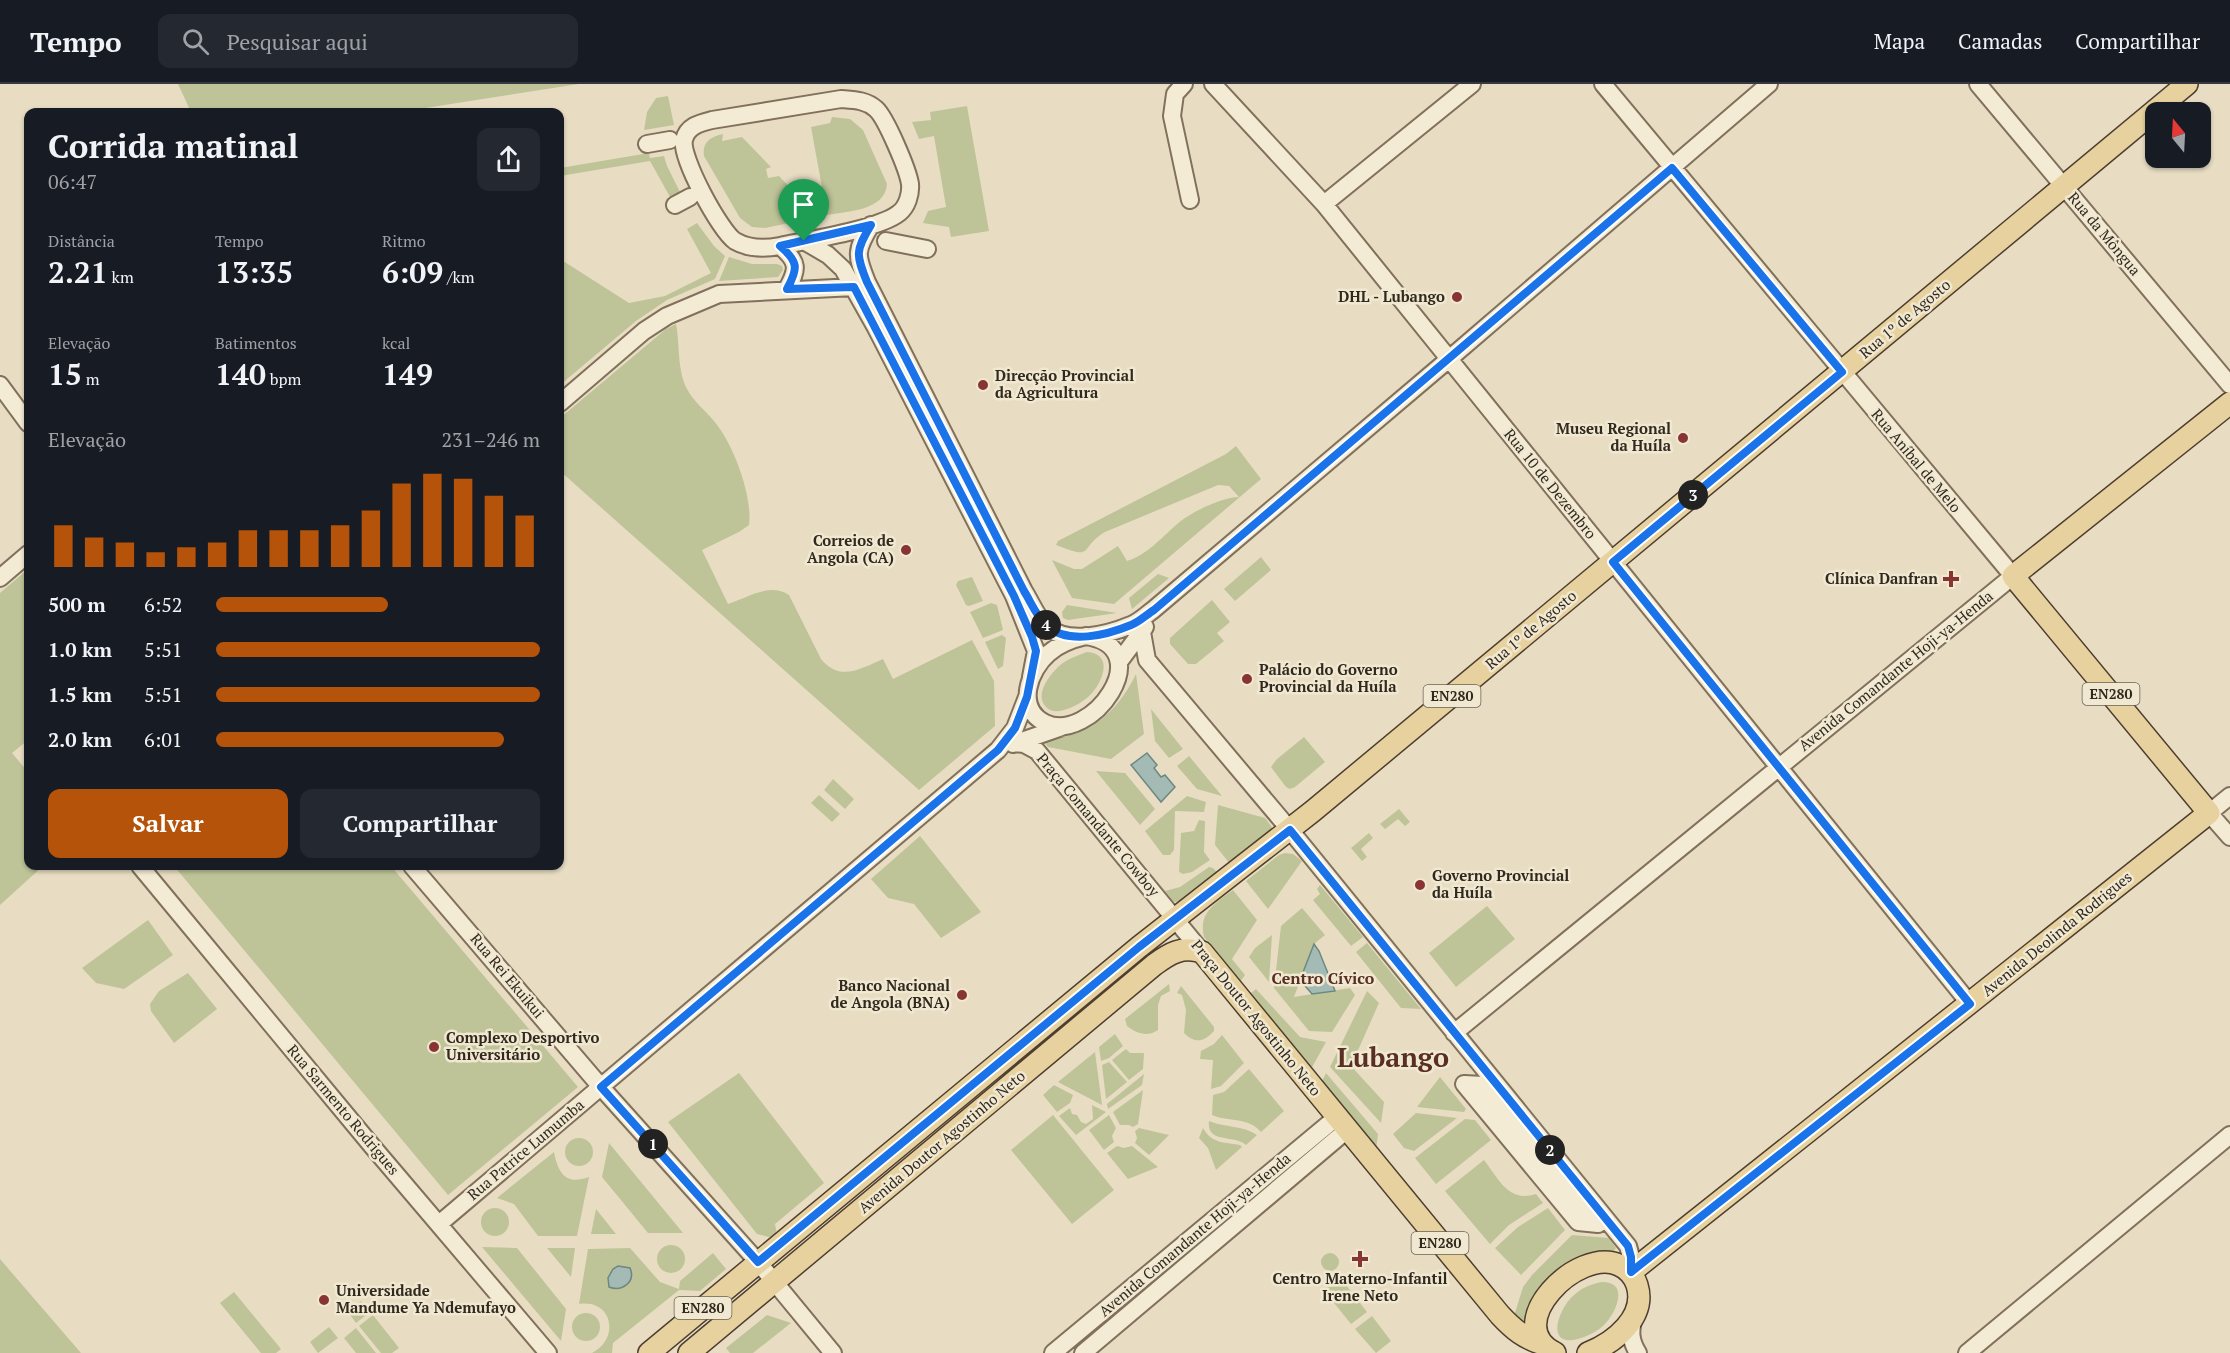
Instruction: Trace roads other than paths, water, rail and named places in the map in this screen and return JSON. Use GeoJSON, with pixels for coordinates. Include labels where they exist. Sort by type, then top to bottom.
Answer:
{"type":"FeatureCollection","features":[{"type":"Feature","properties":{"kind":"main road","name":"Rua 1º de Agosto"},"geometry":{"type":"LineString","coordinates":[[1290,830],[2187,84]]}},
{"type":"Feature","properties":{"kind":"main road","name":"Avenida Comandante Hoji-ya-Henda"},"geometry":{"type":"LineString","coordinates":[[2013,576],[2230,403]]}},
{"type":"Feature","properties":{"kind":"main road","name":"Rua Aníbal de Melo"},"geometry":{"type":"LineString","coordinates":[[2013,576],[2210,813]]}},
{"type":"Feature","properties":{"kind":"main road","name":"Avenida Deolinda Rodrigues"},"geometry":{"type":"LineString","coordinates":[[1631,1272],[2210,813]]}},
{"type":"Feature","properties":{"kind":"main road","name":"Avenida Doutor Agostinho Neto"},"geometry":{"type":"LineString","coordinates":[[649,1353],[1175,918],[1290,830]]}},
{"type":"Feature","properties":{"kind":"main road","name":"Avenida Doutor Agostinho Neto"},"geometry":{"type":"LineString","coordinates":[[689,1353],[1154,965],[1177,950],[1190,948],[1202,952]]}},
{"type":"Feature","properties":{"kind":"main road","name":"Praça Doutor Agostinho Neto"},"geometry":{"type":"LineString","coordinates":[[1202,952],[1342,1124]]}},
{"type":"Feature","properties":{"kind":"main road","name":"EN280"},"geometry":{"type":"LineString","coordinates":[[1342,1124],[1500,1316],[1515,1332],[1543,1350]]}},
{"type":"Feature","properties":{"kind":"main road","name":"EN280"},"geometry":{"type":"LineString","coordinates":[[1543,1350],[1535,1324],[1537,1314],[1546,1296],[1564,1279],[1576,1270],[1599,1262],[1621,1265],[1631,1272]]}},
{"type":"Feature","properties":{"kind":"main road"},"geometry":{"type":"LineString","coordinates":[[1588,1353],[1612,1341],[1625,1329],[1634,1314],[1639,1292],[1631,1272]]}},
{"type":"Feature","properties":{"kind":"street"},"geometry":{"type":"LineString","coordinates":[[1184,84],[1175,94],[1172,116],[1190,200]]}},
{"type":"Feature","properties":{"kind":"street","name":"Rua 10 de Dezembro"},"geometry":{"type":"LineString","coordinates":[[1212,84],[1324,204],[1970,1004]]}},
{"type":"Feature","properties":{"kind":"street"},"geometry":{"type":"LineString","coordinates":[[1324,204],[1472,84]]}},
{"type":"Feature","properties":{"kind":"street"},"geometry":{"type":"LineString","coordinates":[[1031,677],[1049,653],[1068,642],[1132,625],[1179,588],[1769,84]]}},
{"type":"Feature","properties":{"kind":"street","name":"Rua da Môngua"},"geometry":{"type":"LineString","coordinates":[[1978,84],[2230,385]]}},
{"type":"Feature","properties":{"kind":"street","name":"Rua Aníbal de Melo"},"geometry":{"type":"LineString","coordinates":[[1606,85],[1672,168],[2013,576]]}},
{"type":"Feature","properties":{"kind":"street"},"geometry":{"type":"LineString","coordinates":[[841,99],[867,103],[877,110],[885,121],[910,184],[909,197],[901,212],[884,223],[804,241],[769,248],[751,247],[735,240],[725,230],[684,154],[684,138],[696,124],[841,99]]}},
{"type":"Feature","properties":{"kind":"street"},"geometry":{"type":"LineString","coordinates":[[647,144],[670,140]]}},
{"type":"Feature","properties":{"kind":"street"},"geometry":{"type":"LineString","coordinates":[[675,205],[690,197]]}},
{"type":"Feature","properties":{"kind":"street"},"geometry":{"type":"LineString","coordinates":[[804,241],[843,269],[854,287],[1018,606],[1036,651],[1028,687],[1027,697],[1030,707],[1035,716],[1053,726],[1064,726],[1085,717],[1110,695],[1119,673],[1119,662],[1107,643],[1097,638],[1057,633],[1047,626],[1024,591],[857,259],[860,246],[871,225]]}},
{"type":"Feature","properties":{"kind":"street"},"geometry":{"type":"LineString","coordinates":[[886,241],[927,249]]}},
{"type":"Feature","properties":{"kind":"street"},"geometry":{"type":"LineString","coordinates":[[780,246],[790,255],[795,265],[796,274],[787,289]]}},
{"type":"Feature","properties":{"kind":"street"},"geometry":{"type":"LineString","coordinates":[[564,400],[644,331],[667,316],[719,294],[854,287]]}},
{"type":"Feature","properties":{"kind":"street"},"geometry":{"type":"LineString","coordinates":[[0,385],[24,418]]}},
{"type":"Feature","properties":{"kind":"street"},"geometry":{"type":"LineString","coordinates":[[0,578],[24,557]]}},
{"type":"Feature","properties":{"kind":"street","name":"Avenida Comandante Hoji-ya-Henda"},"geometry":{"type":"LineString","coordinates":[[1454,1033],[2013,576]]}},
{"type":"Feature","properties":{"kind":"street"},"geometry":{"type":"LineString","coordinates":[[1119,662],[1179,588]]}},
{"type":"Feature","properties":{"kind":"street"},"geometry":{"type":"LineString","coordinates":[[1142,632],[1147,660],[1290,830],[1628,1246],[1631,1272]]}},
{"type":"Feature","properties":{"kind":"street"},"geometry":{"type":"LineString","coordinates":[[1119,662],[1133,658],[1147,660]]}},
{"type":"Feature","properties":{"kind":"street","name":"Rua Patrice Lumumba"},"geometry":{"type":"LineString","coordinates":[[439,1224],[998,750],[1015,728],[1027,697]]}},
{"type":"Feature","properties":{"kind":"street","name":"Rua Patrice Lumumba"},"geometry":{"type":"LineString","coordinates":[[998,750],[1064,726]]}},
{"type":"Feature","properties":{"kind":"street","name":"Praça Comandante Cowboy"},"geometry":{"type":"LineString","coordinates":[[1014,743],[1024,744],[1037,751],[1175,918]]}},
{"type":"Feature","properties":{"kind":"street","name":"Avenida Deolinda Rodrigues"},"geometry":{"type":"LineString","coordinates":[[2210,813],[2230,796]]}},
{"type":"Feature","properties":{"kind":"street","name":"Rua Aníbal de Melo"},"geometry":{"type":"LineString","coordinates":[[2210,813],[2230,837]]}},
{"type":"Feature","properties":{"kind":"street","name":"Rua Sarmento Rodrigues"},"geometry":{"type":"LineString","coordinates":[[143,870],[548,1353]]}},
{"type":"Feature","properties":{"kind":"street","name":"Rua Rei Ekuikui"},"geometry":{"type":"LineString","coordinates":[[415,870],[601,1087],[758,1262],[833,1353]]}},
{"type":"Feature","properties":{"kind":"street","name":"Praça Doutor Agostinho Neto"},"geometry":{"type":"LineString","coordinates":[[1175,918],[1202,952]]}},
{"type":"Feature","properties":{"kind":"street"},"geometry":{"type":"LineString","coordinates":[[1464,1084],[1483,1085],[1598,1224],[1578,1222],[1464,1084]]}},
{"type":"Feature","properties":{"kind":"street","name":"Avenida Comandante Hoji-ya-Henda"},"geometry":{"type":"LineString","coordinates":[[1053,1353],[1342,1124]]}},
{"type":"Feature","properties":{"kind":"street","name":"Avenida Comandante Hoji-ya-Henda"},"geometry":{"type":"LineString","coordinates":[[1083,1353],[1342,1124]]}},
{"type":"Feature","properties":{"kind":"street"},"geometry":{"type":"LineString","coordinates":[[1967,1353],[2230,1135]]}},
{"type":"Feature","properties":{"kind":"street"},"geometry":{"type":"LineString","coordinates":[[1634,1314],[1630,1331],[1631,1342],[1638,1353]]}},
{"type":"Feature","properties":{"kind":"water"},"geometry":{"type":"Polygon","coordinates":[[[1147,753],[1157,765],[1154,768],[1161,777],[1165,775],[1175,787],[1161,802],[1131,765],[1147,753]]]}},
{"type":"Feature","properties":{"kind":"water"},"geometry":{"type":"Polygon","coordinates":[[[1314,944],[1335,991],[1312,994],[1300,980],[1314,944]]]}},
{"type":"Feature","properties":{"kind":"water"},"geometry":{"type":"Polygon","coordinates":[[[618,1266],[630,1268],[631,1278],[623,1287],[609,1287],[608,1278],[613,1269],[618,1266]]]}},
{"type":"Feature","properties":{"kind":"place","name":"DHL - Lubango"},"geometry":{"type":"Point","coordinates":[1457,297]}},
{"type":"Feature","properties":{"kind":"place","name":"Direcção Provincial da Agricultura"},"geometry":{"type":"Point","coordinates":[983,385]}},
{"type":"Feature","properties":{"kind":"place","name":"Museu Regional da Huíla"},"geometry":{"type":"Point","coordinates":[1683,438]}},
{"type":"Feature","properties":{"kind":"place","name":"Correios de Angola (CA)"},"geometry":{"type":"Point","coordinates":[906,550]}},
{"type":"Feature","properties":{"kind":"place","name":"Clínica Danfran"},"geometry":{"type":"Point","coordinates":[1951,579]}},
{"type":"Feature","properties":{"kind":"place","name":"Palácio do Governo Provincial da Huíla"},"geometry":{"type":"Point","coordinates":[1247,679]}},
{"type":"Feature","properties":{"kind":"place","name":"Governo Provincial da Huíla"},"geometry":{"type":"Point","coordinates":[1420,885]}},
{"type":"Feature","properties":{"kind":"place","name":"Banco Nacional de Angola (BNA)"},"geometry":{"type":"Point","coordinates":[962,995]}},
{"type":"Feature","properties":{"kind":"place","name":"Complexo Desportivo Universitário"},"geometry":{"type":"Point","coordinates":[434,1047]}},
{"type":"Feature","properties":{"kind":"place","name":"Centro Materno-Infantil Irene Neto"},"geometry":{"type":"Point","coordinates":[1360,1259]}},
{"type":"Feature","properties":{"kind":"place","name":"Universidade Mandume Ya Ndemufayo"},"geometry":{"type":"Point","coordinates":[324,1300]}},
{"type":"Feature","properties":{"kind":"district","name":"Centro Cívico"},"geometry":{"type":"Point","coordinates":[1323,978]}},
{"type":"Feature","properties":{"kind":"district","name":"Lubango"},"geometry":{"type":"Point","coordinates":[1393,1058]}}]}
